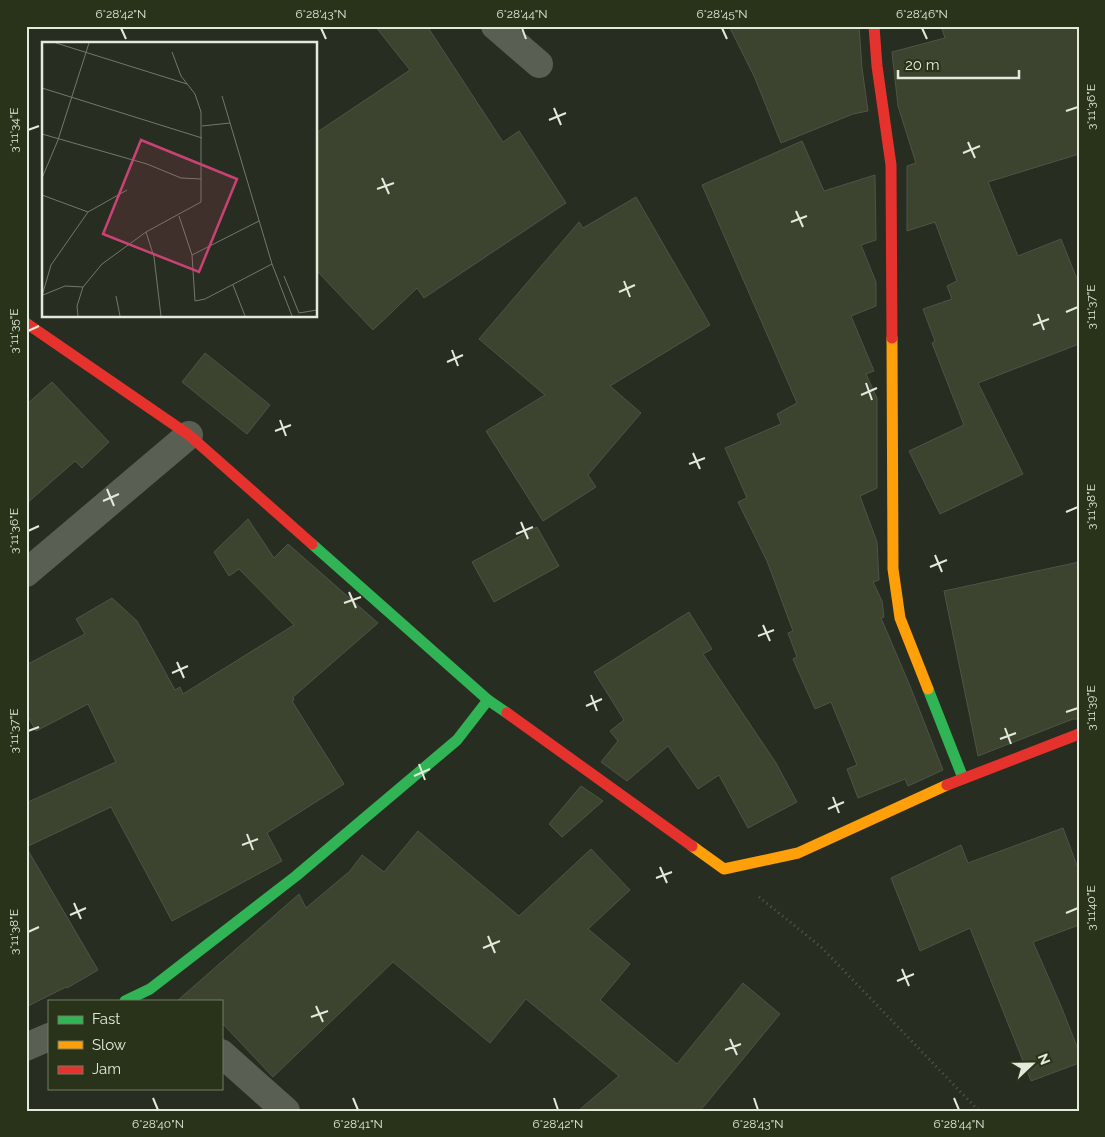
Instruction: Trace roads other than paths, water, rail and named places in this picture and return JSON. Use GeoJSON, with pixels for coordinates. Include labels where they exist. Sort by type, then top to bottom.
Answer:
{"type":"FeatureCollection","features":[{"type":"Feature","properties":{"kind":"street"},"geometry":{"type":"LineString","coordinates":[[495,26],[539,64]]}},
{"type":"Feature","properties":{"kind":"street"},"geometry":{"type":"LineString","coordinates":[[874,26],[877,66],[891,165],[893,569],[900,618],[963,778]]}},
{"type":"Feature","properties":{"kind":"street"},"geometry":{"type":"LineString","coordinates":[[26,323],[189,435],[488,700],[724,869],[798,853],[963,778],[1079,734]]}},
{"type":"Feature","properties":{"kind":"street"},"geometry":{"type":"LineString","coordinates":[[26,573],[189,435]]}},
{"type":"Feature","properties":{"kind":"street"},"geometry":{"type":"LineString","coordinates":[[130,1000],[156,995],[457,740],[488,700]]}},
{"type":"Feature","properties":{"kind":"street"},"geometry":{"type":"LineString","coordinates":[[26,1046],[48,1037]]}},
{"type":"Feature","properties":{"kind":"street"},"geometry":{"type":"LineString","coordinates":[[222,1054],[286,1111]]}}]}
